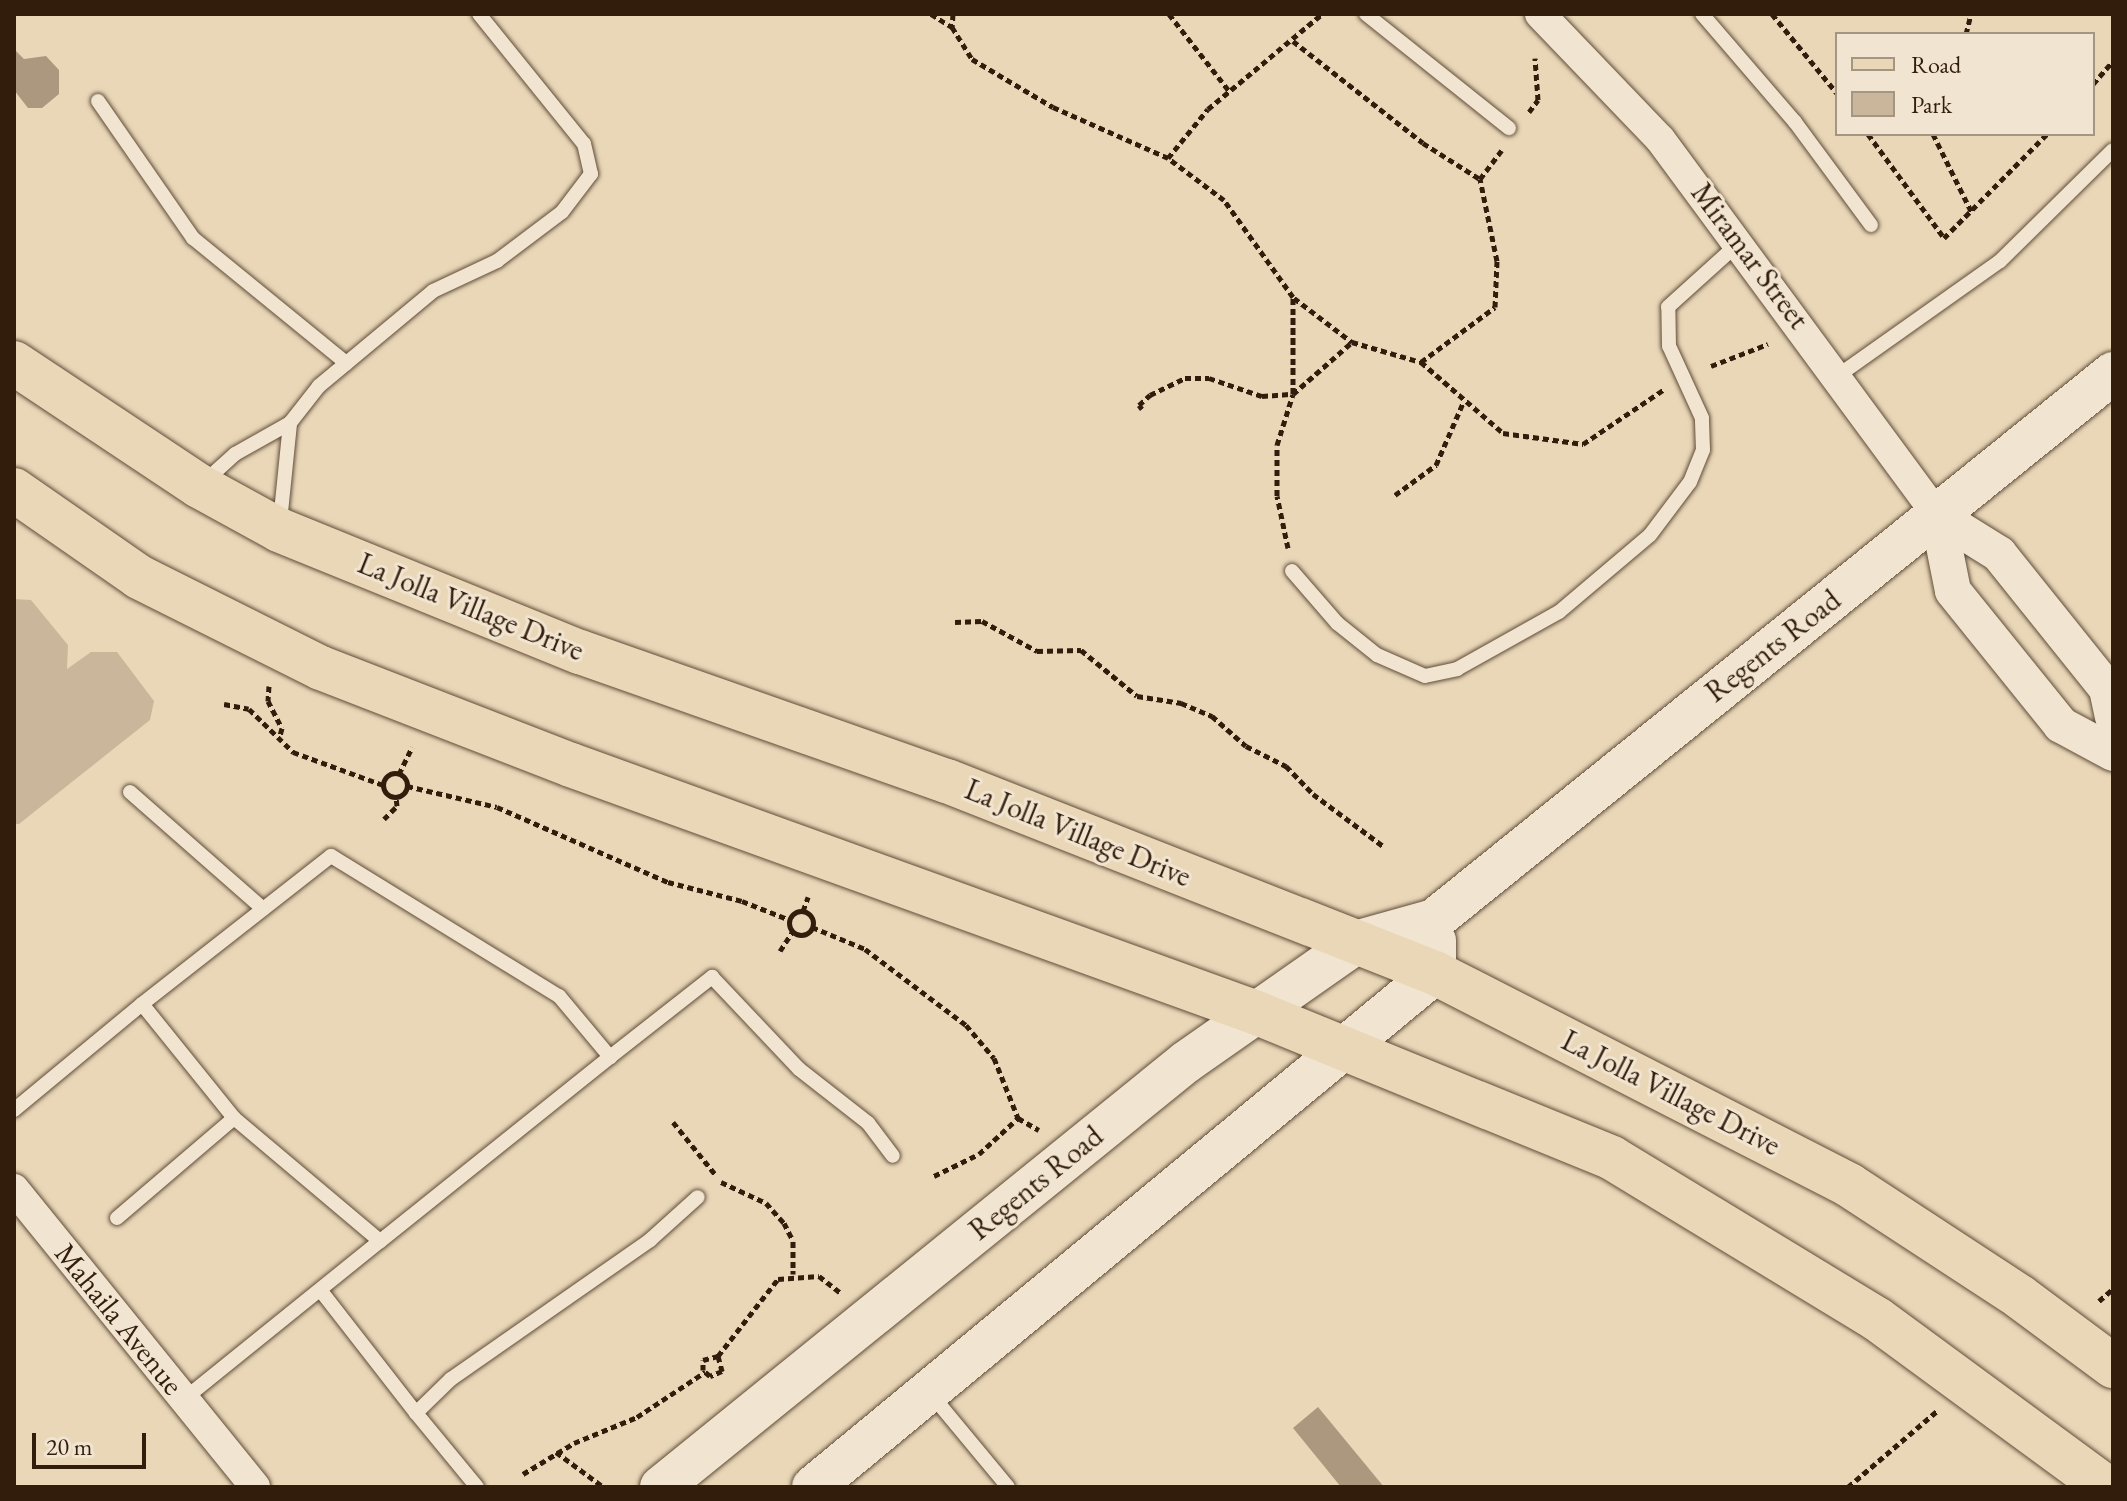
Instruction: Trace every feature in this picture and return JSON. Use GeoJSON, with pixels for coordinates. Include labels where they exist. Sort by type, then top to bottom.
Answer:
{"type":"FeatureCollection","features":[{"type":"Feature","properties":{"kind":"main road","name":"La Jolla Village Drive"},"geometry":{"type":"LineString","coordinates":[[14,363],[199,486],[279,530],[580,652],[947,781],[1435,973],[1849,1185],[2020,1297],[2113,1366]]}},
{"type":"Feature","properties":{"kind":"main road","name":"Regents Road"},"geometry":{"type":"LineString","coordinates":[[661,1487],[1186,1062],[1359,941],[1434,920],[2113,373]]}},
{"type":"Feature","properties":{"kind":"main road"},"geometry":{"type":"LineString","coordinates":[[14,490],[139,577],[321,668],[571,765],[1257,1013],[1612,1158],[1877,1319],[2106,1487]]}},
{"type":"Feature","properties":{"kind":"main road"},"geometry":{"type":"LineString","coordinates":[[813,1487],[1435,973],[1434,920]]}},
{"type":"Feature","properties":{"kind":"street","name":"Miramar Street"},"geometry":{"type":"LineString","coordinates":[[1540,14],[1660,139],[1839,375],[1938,516]]}},
{"type":"Feature","properties":{"kind":"street"},"geometry":{"type":"LineString","coordinates":[[1938,516],[1999,554],[2098,669],[2107,689],[2113,717]]}},
{"type":"Feature","properties":{"kind":"street"},"geometry":{"type":"LineString","coordinates":[[1938,516],[1953,591],[2061,725],[2113,753]]}},
{"type":"Feature","properties":{"kind":"street","name":"Mahaila Avenue"},"geometry":{"type":"LineString","coordinates":[[14,1189],[255,1487]]}},
{"type":"Feature","properties":{"kind":"lane"},"geometry":{"type":"LineString","coordinates":[[199,486],[235,454],[290,423],[346,363],[433,291],[497,261],[562,212],[591,174],[584,144],[479,14]]}},
{"type":"Feature","properties":{"kind":"lane"},"geometry":{"type":"LineString","coordinates":[[1366,14],[1513,130]]}},
{"type":"Feature","properties":{"kind":"lane"},"geometry":{"type":"LineString","coordinates":[[1702,14],[1795,122],[1871,225]]}},
{"type":"Feature","properties":{"kind":"lane"},"geometry":{"type":"LineString","coordinates":[[98,101],[193,238],[346,363]]}},
{"type":"Feature","properties":{"kind":"lane"},"geometry":{"type":"LineString","coordinates":[[1839,375],[2000,261],[2113,150]]}},
{"type":"Feature","properties":{"kind":"lane"},"geometry":{"type":"LineString","coordinates":[[1292,571],[1337,623],[1377,655],[1425,676],[1457,669],[1559,612],[1650,535],[1690,482],[1703,450],[1702,418],[1669,346],[1668,307],[1740,242]]}},
{"type":"Feature","properties":{"kind":"lane"},"geometry":{"type":"LineString","coordinates":[[279,530],[290,423]]}},
{"type":"Feature","properties":{"kind":"lane"},"geometry":{"type":"LineString","coordinates":[[130,792],[263,909]]}},
{"type":"Feature","properties":{"kind":"lane"},"geometry":{"type":"LineString","coordinates":[[14,1110],[142,1004],[331,856],[356,876],[521,968],[559,996],[610,1057]]}},
{"type":"Feature","properties":{"kind":"lane"},"geometry":{"type":"LineString","coordinates":[[184,1399],[712,977],[799,1069],[868,1123],[893,1156]]}},
{"type":"Feature","properties":{"kind":"lane"},"geometry":{"type":"LineString","coordinates":[[142,1004],[234,1118],[380,1241]]}},
{"type":"Feature","properties":{"kind":"lane"},"geometry":{"type":"LineString","coordinates":[[117,1218],[234,1118]]}},
{"type":"Feature","properties":{"kind":"lane"},"geometry":{"type":"LineString","coordinates":[[416,1413],[451,1379],[650,1240],[698,1197]]}},
{"type":"Feature","properties":{"kind":"lane"},"geometry":{"type":"LineString","coordinates":[[321,1291],[477,1487]]}},
{"type":"Feature","properties":{"kind":"lane"},"geometry":{"type":"LineString","coordinates":[[929,1393],[1008,1487]]}},
{"type":"Feature","properties":{"kind":"path"},"geometry":{"type":"LineString","coordinates":[[931,14],[952,27],[972,59],[1053,107],[1168,158],[1224,200],[1293,297],[1352,342],[1421,362],[1463,403],[1503,433],[1583,444],[1667,388]]}},
{"type":"Feature","properties":{"kind":"path"},"geometry":{"type":"LineString","coordinates":[[952,27],[953,14]]}},
{"type":"Feature","properties":{"kind":"path"},"geometry":{"type":"LineString","coordinates":[[1169,14],[1230,92]]}},
{"type":"Feature","properties":{"kind":"path"},"geometry":{"type":"LineString","coordinates":[[1168,158],[1230,92],[1322,14]]}},
{"type":"Feature","properties":{"kind":"path"},"geometry":{"type":"LineString","coordinates":[[1772,14],[1835,91]]}},
{"type":"Feature","properties":{"kind":"path"},"geometry":{"type":"LineString","coordinates":[[1293,41],[1423,143],[1480,179]]}},
{"type":"Feature","properties":{"kind":"path"},"geometry":{"type":"LineString","coordinates":[[1421,362],[1495,307],[1497,261],[1480,179],[1538,100],[1535,55]]}},
{"type":"Feature","properties":{"kind":"path"},"geometry":{"type":"LineString","coordinates":[[2095,82],[2113,61]]}},
{"type":"Feature","properties":{"kind":"path"},"geometry":{"type":"LineString","coordinates":[[1934,136],[1972,213]]}},
{"type":"Feature","properties":{"kind":"path"},"geometry":{"type":"LineString","coordinates":[[1871,137],[1944,238],[2045,136]]}},
{"type":"Feature","properties":{"kind":"path"},"geometry":{"type":"LineString","coordinates":[[1292,571],[1277,496],[1277,445],[1293,394],[1293,297]]}},
{"type":"Feature","properties":{"kind":"path"},"geometry":{"type":"LineString","coordinates":[[1142,409],[1139,405],[1150,395],[1185,378],[1209,378],[1262,396],[1293,394],[1352,342]]}},
{"type":"Feature","properties":{"kind":"path"},"geometry":{"type":"LineString","coordinates":[[1711,366],[1768,344]]}},
{"type":"Feature","properties":{"kind":"path"},"geometry":{"type":"LineString","coordinates":[[1395,495],[1436,465],[1463,403]]}},
{"type":"Feature","properties":{"kind":"path"},"geometry":{"type":"LineString","coordinates":[[955,622],[982,621],[1037,651],[1081,650],[1137,696],[1181,703],[1212,716],[1246,746],[1286,766],[1313,794],[1383,846]]}},
{"type":"Feature","properties":{"kind":"path"},"geometry":{"type":"LineString","coordinates":[[270,685],[268,701],[282,728],[279,739]]}},
{"type":"Feature","properties":{"kind":"path"},"geometry":{"type":"LineString","coordinates":[[224,704],[249,709],[279,739],[313,761],[383,785],[388,795],[396,797]]}},
{"type":"Feature","properties":{"kind":"path"},"geometry":{"type":"LineString","coordinates":[[399,774],[412,747]]}},
{"type":"Feature","properties":{"kind":"path"},"geometry":{"type":"LineString","coordinates":[[383,785],[388,775],[399,774]]}},
{"type":"Feature","properties":{"kind":"path"},"geometry":{"type":"LineString","coordinates":[[399,774],[407,786],[497,807],[668,882],[742,901],[790,920]]}},
{"type":"Feature","properties":{"kind":"path"},"geometry":{"type":"LineString","coordinates":[[396,797],[407,786]]}},
{"type":"Feature","properties":{"kind":"path"},"geometry":{"type":"LineString","coordinates":[[384,819],[397,806],[396,797]]}},
{"type":"Feature","properties":{"kind":"path"},"geometry":{"type":"LineString","coordinates":[[790,920],[803,911],[808,897]]}},
{"type":"Feature","properties":{"kind":"path"},"geometry":{"type":"LineString","coordinates":[[803,911],[811,916],[812,927]]}},
{"type":"Feature","properties":{"kind":"path"},"geometry":{"type":"LineString","coordinates":[[780,951],[793,931],[790,920]]}},
{"type":"Feature","properties":{"kind":"path"},"geometry":{"type":"LineString","coordinates":[[793,931],[803,934],[812,927]]}},
{"type":"Feature","properties":{"kind":"path"},"geometry":{"type":"LineString","coordinates":[[812,927],[865,949],[966,1025],[994,1058],[1018,1118],[1043,1134]]}},
{"type":"Feature","properties":{"kind":"path"},"geometry":{"type":"LineString","coordinates":[[934,1176],[979,1154],[1018,1118]]}},
{"type":"Feature","properties":{"kind":"path"},"geometry":{"type":"LineString","coordinates":[[673,1122],[719,1180],[766,1203],[784,1223],[793,1241],[793,1274]]}},
{"type":"Feature","properties":{"kind":"path"},"geometry":{"type":"LineString","coordinates":[[1024,1133],[1026,1125]]}},
{"type":"Feature","properties":{"kind":"path"},"geometry":{"type":"LineString","coordinates":[[705,1372],[703,1360],[718,1356],[778,1279],[793,1274],[819,1276],[842,1294]]}},
{"type":"Feature","properties":{"kind":"path"},"geometry":{"type":"LineString","coordinates":[[2099,1301],[2113,1289]]}},
{"type":"Feature","properties":{"kind":"path"},"geometry":{"type":"LineString","coordinates":[[718,1356],[723,1364],[720,1373]]}},
{"type":"Feature","properties":{"kind":"path"},"geometry":{"type":"LineString","coordinates":[[523,1474],[556,1452],[637,1417],[705,1372],[720,1373],[729,1385]]}},
{"type":"Feature","properties":{"kind":"path"},"geometry":{"type":"LineString","coordinates":[[1848,1487],[1967,1384]]}},
{"type":"Feature","properties":{"kind":"path"},"geometry":{"type":"LineString","coordinates":[[556,1452],[601,1485]]}},
{"type":"Feature","properties":{"kind":"green space"},"geometry":{"type":"Polygon","coordinates":[[[14,599],[31,600],[68,645],[67,669],[91,652],[117,652],[154,701],[150,720],[19,824],[14,824],[14,599]]]}},
{"type":"Feature","properties":{"kind":"shaded area"},"geometry":{"type":"Polygon","coordinates":[[[14,49],[24,59],[46,56],[59,70],[59,94],[42,108],[28,108],[14,90],[14,49]]]}},
{"type":"Feature","properties":{"kind":"shaded area"},"geometry":{"type":"Polygon","coordinates":[[[1318,1407],[1384,1487],[1341,1487],[1293,1428],[1318,1407]]]}}]}
